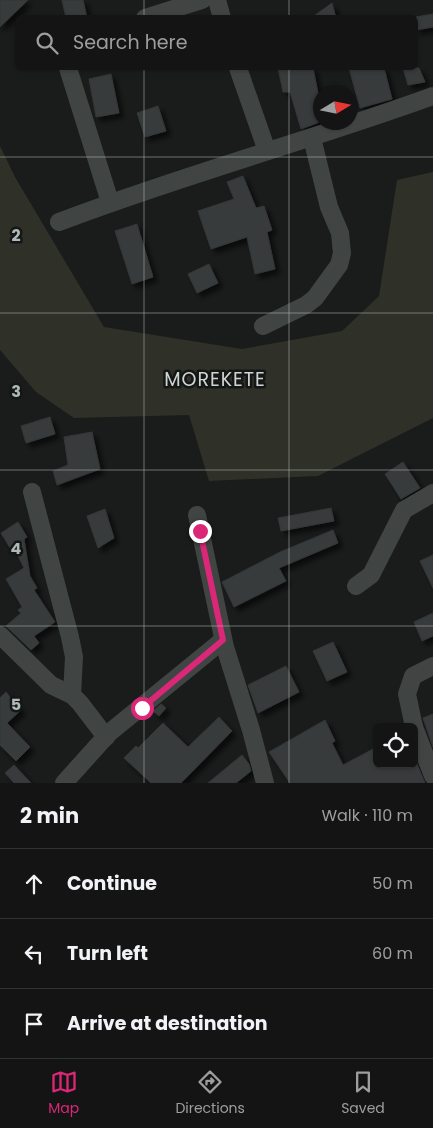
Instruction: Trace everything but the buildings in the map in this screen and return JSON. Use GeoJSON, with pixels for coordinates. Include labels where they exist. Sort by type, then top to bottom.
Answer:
{"type":"FeatureCollection","features":[{"type":"Feature","properties":{"kind":"street"},"geometry":{"type":"LineString","coordinates":[[154,15],[202,0]]}},
{"type":"Feature","properties":{"kind":"street"},"geometry":{"type":"LineString","coordinates":[[217,0],[221,15]]}},
{"type":"Feature","properties":{"kind":"street"},"geometry":{"type":"LineString","coordinates":[[69,70],[110,202]]}},
{"type":"Feature","properties":{"kind":"street"},"geometry":{"type":"LineString","coordinates":[[239,70],[267,151]]}},
{"type":"Feature","properties":{"kind":"street"},"geometry":{"type":"LineString","coordinates":[[59,222],[110,202],[312,138],[433,96]]}},
{"type":"Feature","properties":{"kind":"street"},"geometry":{"type":"LineString","coordinates":[[263,326],[315,298],[339,265],[342,253],[340,233],[329,207],[312,138]]}},
{"type":"Feature","properties":{"kind":"street"},"geometry":{"type":"LineString","coordinates":[[32,492],[74,657],[72,695]]}},
{"type":"Feature","properties":{"kind":"street"},"geometry":{"type":"LineString","coordinates":[[356,586],[371,575],[404,510],[433,493]]}},
{"type":"Feature","properties":{"kind":"street"},"geometry":{"type":"LineString","coordinates":[[197,515],[223,640],[265,783]]}},
{"type":"Feature","properties":{"kind":"street"},"geometry":{"type":"LineString","coordinates":[[0,634],[51,685],[72,695],[106,737]]}},
{"type":"Feature","properties":{"kind":"street"},"geometry":{"type":"LineString","coordinates":[[64,783],[106,737],[223,640]]}},
{"type":"Feature","properties":{"kind":"street"},"geometry":{"type":"LineString","coordinates":[[413,723],[407,694],[413,676],[433,666]]}},
{"type":"Feature","properties":{"kind":"street"},"geometry":{"type":"LineString","coordinates":[[418,737],[433,776]]}},
{"type":"Feature","properties":{"kind":"shaded area"},"geometry":{"type":"Polygon","coordinates":[[[0,146],[15,177],[104,327],[242,349],[342,331],[379,296],[397,180],[433,172],[433,418],[318,476],[209,481],[189,415],[74,418],[36,392],[0,350],[0,146]]]}},
{"type":"Feature","properties":{"kind":"district","name":"MOREKETE"},"geometry":{"type":"Point","coordinates":[215,379]}},
{"type":"Feature","properties":{"kind":"route"},"geometry":{"type":"LineString","coordinates":[[142,708],[223,640],[200,531]]}}]}
